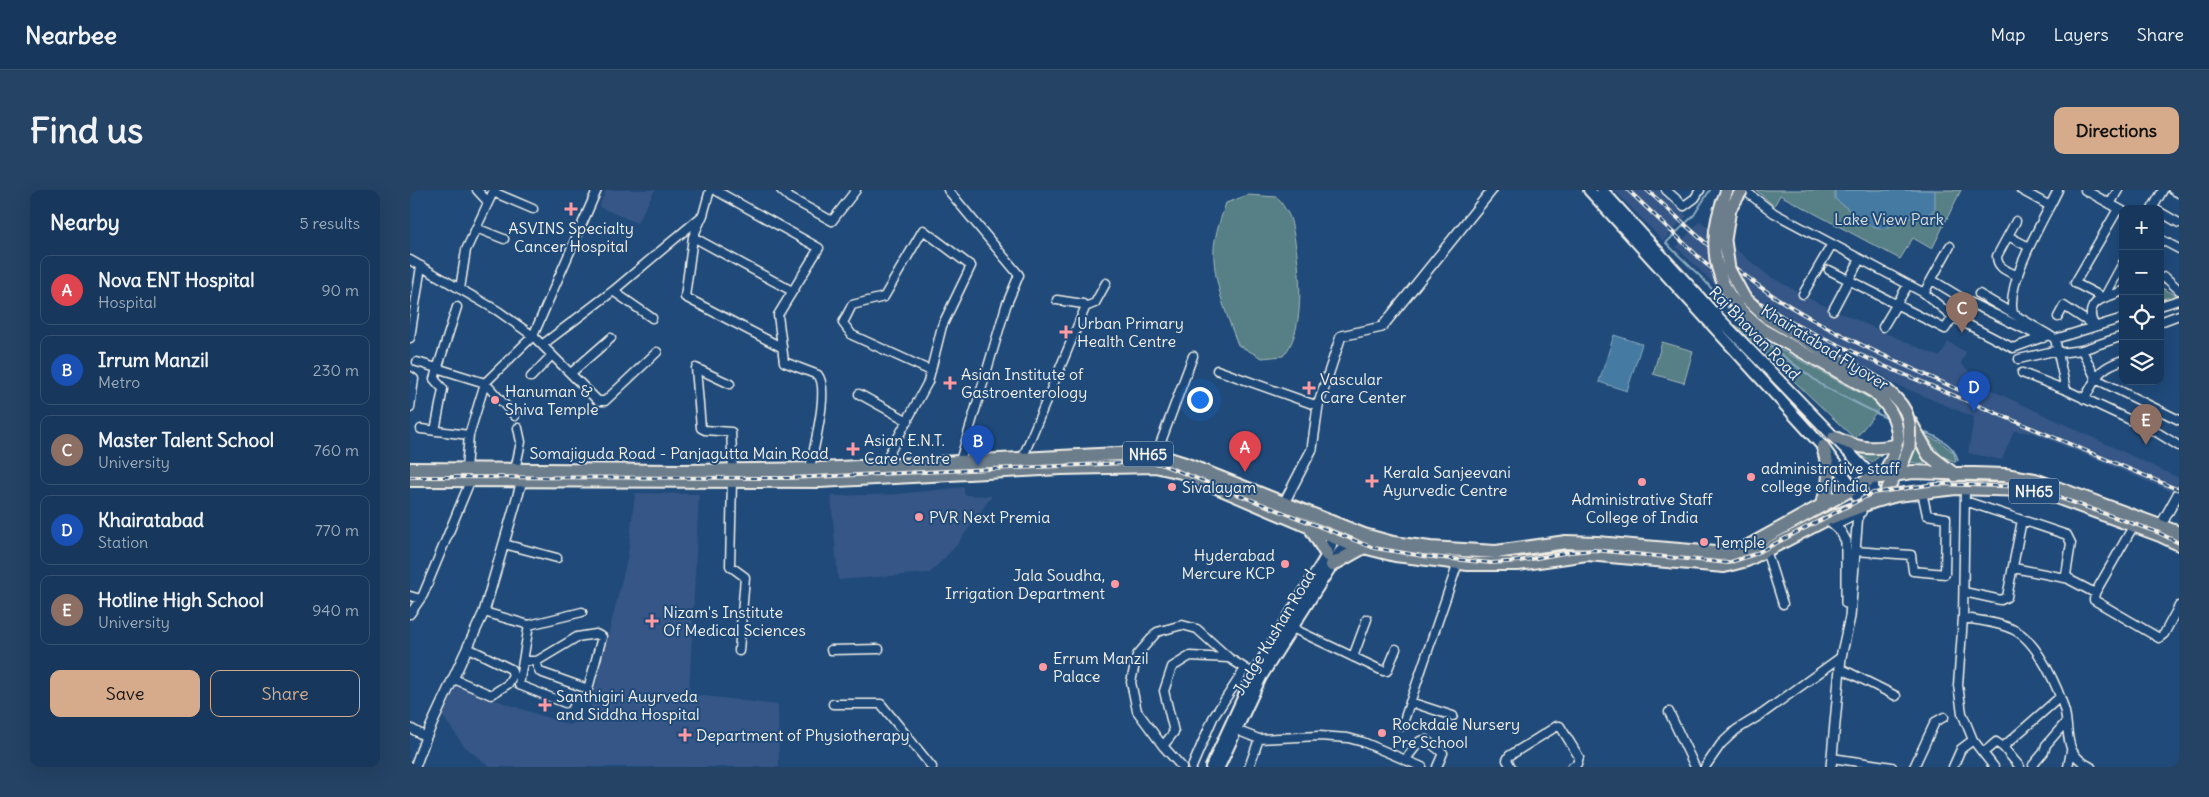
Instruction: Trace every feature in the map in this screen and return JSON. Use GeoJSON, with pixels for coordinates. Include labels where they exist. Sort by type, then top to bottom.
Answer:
{"type":"FeatureCollection","features":[{"type":"Feature","properties":{"kind":"highway"},"geometry":{"type":"LineString","coordinates":[[1910,422],[1929,454],[1955,475]]}},
{"type":"Feature","properties":{"kind":"highway"},"geometry":{"type":"LineString","coordinates":[[1821,506],[1828,492],[1830,472],[1823,447]]}},
{"type":"Feature","properties":{"kind":"highway","name":"Somajiguda Road - Panjagutta Main Road"},"geometry":{"type":"LineString","coordinates":[[410,469],[519,476],[737,476],[838,481],[1112,461],[1156,455],[1185,464],[1284,503],[1331,524],[1374,538],[1430,548],[1496,552],[1574,542],[1726,554],[1743,549],[1852,488],[1877,478],[1913,472],[1955,475]]}},
{"type":"Feature","properties":{"kind":"highway","name":"Somajiguda Road - Panjagutta Main Road"},"geometry":{"type":"LineString","coordinates":[[737,476],[810,469],[960,461],[1022,459],[1112,461],[1166,468],[1308,525],[1335,549],[1364,547],[1395,555],[1485,565],[1518,564],[1587,554],[1724,566],[1747,560],[1878,501]]}},
{"type":"Feature","properties":{"kind":"highway","name":"Somajiguda Road - Panjagutta Main Road"},"geometry":{"type":"LineString","coordinates":[[410,480],[468,474]]}},
{"type":"Feature","properties":{"kind":"highway","name":"NH65"},"geometry":{"type":"LineString","coordinates":[[1955,475],[2005,475],[2035,480],[2179,533]]}},
{"type":"Feature","properties":{"kind":"highway","name":"NH65"},"geometry":{"type":"LineString","coordinates":[[1878,501],[1918,492],[1965,495],[2026,490],[2048,494],[2134,525],[2179,544]]}},
{"type":"Feature","properties":{"kind":"highway"},"geometry":{"type":"LineString","coordinates":[[1308,525],[1335,549],[1364,547]]}},
{"type":"Feature","properties":{"kind":"highway"},"geometry":{"type":"LineString","coordinates":[[1483,551],[1485,565]]}},
{"type":"Feature","properties":{"kind":"main road","name":"Raj Bhavan Road"},"geometry":{"type":"LineString","coordinates":[[1589,190],[1823,447],[1852,488],[1860,510]]}},
{"type":"Feature","properties":{"kind":"main road","name":"Raj Bhavan Road"},"geometry":{"type":"LineString","coordinates":[[1602,190],[1711,310],[1834,437],[1877,478]]}},
{"type":"Feature","properties":{"kind":"main road","name":"Khairatabad Flyover"},"geometry":{"type":"LineString","coordinates":[[1727,190],[1715,227],[1714,244],[1717,264],[1729,295],[1748,319],[1763,330],[1874,392],[1893,414],[1897,442]]}},
{"type":"Feature","properties":{"kind":"main road","name":"Khairatabad Flyover"},"geometry":{"type":"LineString","coordinates":[[1743,190],[1730,209],[1724,240],[1729,269],[1744,297],[1767,318],[1881,385],[1896,398],[1910,422]]}},
{"type":"Feature","properties":{"kind":"main road"},"geometry":{"type":"LineString","coordinates":[[1878,501],[1896,474],[1909,447],[1910,422]]}},
{"type":"Feature","properties":{"kind":"main road"},"geometry":{"type":"LineString","coordinates":[[1834,437],[1853,446],[1867,449],[1897,442]]}},
{"type":"Feature","properties":{"kind":"main road"},"geometry":{"type":"LineString","coordinates":[[1878,501],[1877,478],[1897,442]]}},
{"type":"Feature","properties":{"kind":"main road","name":"Judge Kushan Road"},"geometry":{"type":"LineString","coordinates":[[1220,767],[1261,677],[1292,628],[1335,549]]}},
{"type":"Feature","properties":{"kind":"main road","name":"Judge Kushan Road"},"geometry":{"type":"LineString","coordinates":[[1211,767],[1249,672],[1335,549]]}},
{"type":"Feature","properties":{"kind":"street"},"geometry":{"type":"LineString","coordinates":[[477,190],[488,202]]}},
{"type":"Feature","properties":{"kind":"street"},"geometry":{"type":"LineString","coordinates":[[410,614],[420,599],[468,474],[469,435],[485,383],[533,336],[597,190]]}},
{"type":"Feature","properties":{"kind":"street"},"geometry":{"type":"LineString","coordinates":[[710,190],[703,215],[693,237],[685,296],[781,347]]}},
{"type":"Feature","properties":{"kind":"street"},"geometry":{"type":"LineString","coordinates":[[715,190],[819,248],[778,315],[784,362],[818,375],[822,379],[821,407],[810,469]]}},
{"type":"Feature","properties":{"kind":"street"},"geometry":{"type":"LineString","coordinates":[[782,190],[790,198],[832,221],[856,190]]}},
{"type":"Feature","properties":{"kind":"street"},"geometry":{"type":"LineString","coordinates":[[948,190],[1019,275],[1006,306],[960,461]]}},
{"type":"Feature","properties":{"kind":"street"},"geometry":{"type":"LineString","coordinates":[[1284,503],[1312,449],[1318,406],[1340,336],[1382,327],[1492,190]]}},
{"type":"Feature","properties":{"kind":"street"},"geometry":{"type":"LineString","coordinates":[[1666,190],[1684,206],[1695,198],[1700,190]]}},
{"type":"Feature","properties":{"kind":"street"},"geometry":{"type":"LineString","coordinates":[[1743,190],[1774,213],[1924,294],[1953,317],[2013,348],[2119,319]]}},
{"type":"Feature","properties":{"kind":"street"},"geometry":{"type":"LineString","coordinates":[[2021,190],[2050,206]]}},
{"type":"Feature","properties":{"kind":"street"},"geometry":{"type":"LineString","coordinates":[[2014,313],[2010,303],[2018,276],[2029,247],[2058,190]]}},
{"type":"Feature","properties":{"kind":"street"},"geometry":{"type":"LineString","coordinates":[[2086,190],[2117,208]]}},
{"type":"Feature","properties":{"kind":"street"},"geometry":{"type":"LineString","coordinates":[[2104,298],[2074,283],[2117,208],[2118,190]]}},
{"type":"Feature","properties":{"kind":"street"},"geometry":{"type":"LineString","coordinates":[[2157,205],[2163,190]]}},
{"type":"Feature","properties":{"kind":"street"},"geometry":{"type":"LineString","coordinates":[[2173,190],[2179,193]]}},
{"type":"Feature","properties":{"kind":"street"},"geometry":{"type":"LineString","coordinates":[[460,288],[466,250],[493,191],[533,209]]}},
{"type":"Feature","properties":{"kind":"street"},"geometry":{"type":"LineString","coordinates":[[2164,214],[2179,222]]}},
{"type":"Feature","properties":{"kind":"street"},"geometry":{"type":"LineString","coordinates":[[542,345],[613,291],[703,215]]}},
{"type":"Feature","properties":{"kind":"street"},"geometry":{"type":"LineString","coordinates":[[2016,221],[1997,256],[1997,262],[2002,268],[2018,276]]}},
{"type":"Feature","properties":{"kind":"street"},"geometry":{"type":"LineString","coordinates":[[476,228],[504,239]]}},
{"type":"Feature","properties":{"kind":"street"},"geometry":{"type":"LineString","coordinates":[[883,465],[928,382],[931,371],[942,326],[971,266],[923,230],[884,297],[852,305],[843,323],[852,335],[931,371]]}},
{"type":"Feature","properties":{"kind":"street"},"geometry":{"type":"LineString","coordinates":[[2008,236],[2029,247]]}},
{"type":"Feature","properties":{"kind":"street"},"geometry":{"type":"LineString","coordinates":[[693,237],[792,291]]}},
{"type":"Feature","properties":{"kind":"street"},"geometry":{"type":"LineString","coordinates":[[2164,241],[2179,249]]}},
{"type":"Feature","properties":{"kind":"street"},"geometry":{"type":"LineString","coordinates":[[1803,294],[1832,244]]}},
{"type":"Feature","properties":{"kind":"street"},"geometry":{"type":"LineString","coordinates":[[1924,294],[1950,246]]}},
{"type":"Feature","properties":{"kind":"street"},"geometry":{"type":"LineString","coordinates":[[1833,310],[1860,259]]}},
{"type":"Feature","properties":{"kind":"street"},"geometry":{"type":"LineString","coordinates":[[410,260],[498,311],[533,336],[601,402],[657,352]]}},
{"type":"Feature","properties":{"kind":"street"},"geometry":{"type":"LineString","coordinates":[[410,338],[421,266]]}},
{"type":"Feature","properties":{"kind":"street"},"geometry":{"type":"LineString","coordinates":[[1829,270],[1895,305],[1918,313],[1945,329],[1953,317]]}},
{"type":"Feature","properties":{"kind":"street"},"geometry":{"type":"LineString","coordinates":[[2104,298],[2119,270]]}},
{"type":"Feature","properties":{"kind":"street"},"geometry":{"type":"LineString","coordinates":[[2164,277],[2179,290]]}},
{"type":"Feature","properties":{"kind":"street"},"geometry":{"type":"LineString","coordinates":[[1932,280],[1965,300],[2049,337]]}},
{"type":"Feature","properties":{"kind":"street"},"geometry":{"type":"LineString","coordinates":[[1022,459],[1085,307],[1095,303],[1106,283]]}},
{"type":"Feature","properties":{"kind":"street"},"geometry":{"type":"LineString","coordinates":[[1883,327],[1908,285]]}},
{"type":"Feature","properties":{"kind":"street"},"geometry":{"type":"LineString","coordinates":[[613,291],[652,318]]}},
{"type":"Feature","properties":{"kind":"street"},"geometry":{"type":"LineString","coordinates":[[2094,326],[2090,318],[2091,310],[2098,300],[2119,292]]}},
{"type":"Feature","properties":{"kind":"street"},"geometry":{"type":"LineString","coordinates":[[1979,294],[2014,313],[2049,337],[2059,352],[2066,390]]}},
{"type":"Feature","properties":{"kind":"street"},"geometry":{"type":"LineString","coordinates":[[1057,300],[1083,304],[1085,307]]}},
{"type":"Feature","properties":{"kind":"street"},"geometry":{"type":"LineString","coordinates":[[2164,305],[2179,300]]}},
{"type":"Feature","properties":{"kind":"street"},"geometry":{"type":"LineString","coordinates":[[2058,317],[2064,306],[2094,326]]}},
{"type":"Feature","properties":{"kind":"street"},"geometry":{"type":"LineString","coordinates":[[435,431],[443,389],[434,379],[457,307]]}},
{"type":"Feature","properties":{"kind":"street"},"geometry":{"type":"LineString","coordinates":[[2164,321],[2179,315]]}},
{"type":"Feature","properties":{"kind":"street"},"geometry":{"type":"LineString","coordinates":[[2019,359],[2082,350],[2119,337]]}},
{"type":"Feature","properties":{"kind":"street"},"geometry":{"type":"LineString","coordinates":[[571,373],[610,338]]}},
{"type":"Feature","properties":{"kind":"street"},"geometry":{"type":"LineString","coordinates":[[2082,350],[2096,379],[2179,420]]}},
{"type":"Feature","properties":{"kind":"street"},"geometry":{"type":"LineString","coordinates":[[531,377],[552,355]]}},
{"type":"Feature","properties":{"kind":"street"},"geometry":{"type":"LineString","coordinates":[[1156,455],[1192,356]]}},
{"type":"Feature","properties":{"kind":"street"},"geometry":{"type":"LineString","coordinates":[[417,362],[485,383],[515,416]]}},
{"type":"Feature","properties":{"kind":"street"},"geometry":{"type":"LineString","coordinates":[[2084,399],[2098,374],[2107,366],[2119,362]]}},
{"type":"Feature","properties":{"kind":"street"},"geometry":{"type":"LineString","coordinates":[[730,384],[696,368],[701,428],[731,432],[737,476],[730,566],[745,577],[739,651]]}},
{"type":"Feature","properties":{"kind":"street"},"geometry":{"type":"LineString","coordinates":[[1217,370],[1318,406]]}},
{"type":"Feature","properties":{"kind":"street"},"geometry":{"type":"LineString","coordinates":[[2022,373],[2066,390],[2158,433],[2179,446]]}},
{"type":"Feature","properties":{"kind":"street"},"geometry":{"type":"LineString","coordinates":[[410,376],[414,379],[410,408]]}},
{"type":"Feature","properties":{"kind":"street"},"geometry":{"type":"LineString","coordinates":[[859,394],[908,421]]}},
{"type":"Feature","properties":{"kind":"street"},"geometry":{"type":"LineString","coordinates":[[415,767],[426,737],[484,612],[504,544],[519,476],[521,442],[518,428]]}},
{"type":"Feature","properties":{"kind":"street"},"geometry":{"type":"LineString","coordinates":[[421,429],[469,435]]}},
{"type":"Feature","properties":{"kind":"street"},"geometry":{"type":"LineString","coordinates":[[1855,551],[1911,555],[1913,571],[1946,574],[1946,518],[1927,515],[1918,492],[1860,510],[1855,551],[1850,617],[1841,656],[1831,762],[1892,767]]}},
{"type":"Feature","properties":{"kind":"street"},"geometry":{"type":"LineString","coordinates":[[2161,525],[2179,492]]}},
{"type":"Feature","properties":{"kind":"street"},"geometry":{"type":"LineString","coordinates":[[1994,767],[1973,740],[1962,713],[1958,685],[1964,592],[1965,495],[2071,539],[2066,572],[2070,580]]}},
{"type":"Feature","properties":{"kind":"street"},"geometry":{"type":"LineString","coordinates":[[1964,592],[2004,599],[2009,592],[2022,520]]}},
{"type":"Feature","properties":{"kind":"street"},"geometry":{"type":"LineString","coordinates":[[1830,522],[1841,532],[1846,541],[1847,626]]}},
{"type":"Feature","properties":{"kind":"street"},"geometry":{"type":"LineString","coordinates":[[2134,525],[2093,597],[2098,602],[2159,638],[2179,606]]}},
{"type":"Feature","properties":{"kind":"street"},"geometry":{"type":"LineString","coordinates":[[504,544],[557,558]]}},
{"type":"Feature","properties":{"kind":"street"},"geometry":{"type":"LineString","coordinates":[[1766,550],[1783,604]]}},
{"type":"Feature","properties":{"kind":"street"},"geometry":{"type":"LineString","coordinates":[[1402,726],[1458,563]]}},
{"type":"Feature","properties":{"kind":"street"},"geometry":{"type":"LineString","coordinates":[[2014,568],[2070,580],[2094,594]]}},
{"type":"Feature","properties":{"kind":"street"},"geometry":{"type":"LineString","coordinates":[[410,596],[420,599]]}},
{"type":"Feature","properties":{"kind":"street"},"geometry":{"type":"LineString","coordinates":[[484,612],[529,625],[582,612]]}},
{"type":"Feature","properties":{"kind":"street"},"geometry":{"type":"LineString","coordinates":[[1963,618],[2009,628],[2020,633],[2037,652],[2060,697],[2071,751],[2068,767]]}},
{"type":"Feature","properties":{"kind":"street"},"geometry":{"type":"LineString","coordinates":[[1353,658],[1367,619]]}},
{"type":"Feature","properties":{"kind":"street"},"geometry":{"type":"LineString","coordinates":[[1178,765],[1137,711],[1131,682],[1137,655],[1157,632],[1182,624],[1197,629],[1228,658],[1249,672],[1213,718],[1192,767]]}},
{"type":"Feature","properties":{"kind":"street"},"geometry":{"type":"LineString","coordinates":[[529,625],[524,661],[518,678],[519,685],[565,703]]}},
{"type":"Feature","properties":{"kind":"street"},"geometry":{"type":"LineString","coordinates":[[1292,628],[1353,658],[1387,671],[1396,649]]}},
{"type":"Feature","properties":{"kind":"street"},"geometry":{"type":"LineString","coordinates":[[524,661],[535,661],[577,637],[596,634],[602,637],[588,689],[540,672],[535,661]]}},
{"type":"Feature","properties":{"kind":"street"},"geometry":{"type":"LineString","coordinates":[[454,679],[491,695],[508,684],[513,675],[511,669],[468,648]]}},
{"type":"Feature","properties":{"kind":"street"},"geometry":{"type":"LineString","coordinates":[[831,650],[879,649]]}},
{"type":"Feature","properties":{"kind":"street"},"geometry":{"type":"LineString","coordinates":[[1163,746],[1174,732],[1164,691],[1172,667],[1190,656],[1228,658]]}},
{"type":"Feature","properties":{"kind":"street"},"geometry":{"type":"LineString","coordinates":[[1705,767],[1721,744],[1736,730],[1762,714],[1841,656]]}},
{"type":"Feature","properties":{"kind":"street"},"geometry":{"type":"LineString","coordinates":[[1840,668],[1896,696]]}},
{"type":"Feature","properties":{"kind":"street"},"geometry":{"type":"LineString","coordinates":[[2004,747],[2060,697]]}},
{"type":"Feature","properties":{"kind":"street"},"geometry":{"type":"LineString","coordinates":[[1410,702],[1453,716]]}},
{"type":"Feature","properties":{"kind":"street"},"geometry":{"type":"LineString","coordinates":[[833,704],[881,704],[932,767]]}},
{"type":"Feature","properties":{"kind":"street"},"geometry":{"type":"LineString","coordinates":[[1669,712],[1695,767]]}},
{"type":"Feature","properties":{"kind":"street"},"geometry":{"type":"LineString","coordinates":[[1914,767],[1935,722],[1944,717]]}},
{"type":"Feature","properties":{"kind":"street"},"geometry":{"type":"LineString","coordinates":[[2033,765],[2044,752],[2046,745],[2066,722]]}},
{"type":"Feature","properties":{"kind":"street"},"geometry":{"type":"LineString","coordinates":[[1511,767],[1508,760],[1510,756],[1557,726],[1560,726],[1579,758],[1577,764],[1572,767]]}},
{"type":"Feature","properties":{"kind":"street"},"geometry":{"type":"LineString","coordinates":[[410,728],[426,737]]}},
{"type":"Feature","properties":{"kind":"street"},"geometry":{"type":"LineString","coordinates":[[1236,730],[1259,739],[1319,736],[1348,738],[1422,767]]}},
{"type":"Feature","properties":{"kind":"street"},"geometry":{"type":"LineString","coordinates":[[1249,767],[1259,739]]}},
{"type":"Feature","properties":{"kind":"street"},"geometry":{"type":"LineString","coordinates":[[1405,760],[1420,740],[1426,740],[1443,752],[1437,767]]}},
{"type":"Feature","properties":{"kind":"street"},"geometry":{"type":"LineString","coordinates":[[1953,767],[1961,749],[1973,740]]}},
{"type":"Feature","properties":{"kind":"street"},"geometry":{"type":"LineString","coordinates":[[1983,753],[1996,742],[2004,747],[2020,767]]}},
{"type":"Feature","properties":{"kind":"street"},"geometry":{"type":"LineString","coordinates":[[2071,751],[2078,760],[2091,767]]}},
{"type":"Feature","properties":{"kind":"shaded area"},"geometry":{"type":"Polygon","coordinates":[[[606,190],[655,190],[637,223],[599,207],[606,190]]]}},
{"type":"Feature","properties":{"kind":"shaded area"},"geometry":{"type":"Polygon","coordinates":[[[1614,190],[1658,190],[1687,216],[1663,241],[1614,190]]]}},
{"type":"Feature","properties":{"kind":"shaded area"},"geometry":{"type":"Polygon","coordinates":[[[1835,190],[1935,190],[1935,208],[1931,213],[1913,217],[1883,229],[1869,225],[1835,199],[1835,190]]]}},
{"type":"Feature","properties":{"kind":"shaded area"},"geometry":{"type":"Polygon","coordinates":[[[1700,221],[1769,276],[1814,301],[1940,357],[1948,342],[1966,352],[1961,363],[1983,386],[2179,478],[2179,495],[2033,433],[2014,431],[2002,460],[1968,453],[1974,417],[1892,383],[1881,374],[1832,353],[1713,283],[1676,247],[1700,221]]]}},
{"type":"Feature","properties":{"kind":"shaded area"},"geometry":{"type":"Polygon","coordinates":[[[1614,335],[1642,344],[1627,391],[1599,382],[1614,335]]]}},
{"type":"Feature","properties":{"kind":"shaded area"},"geometry":{"type":"Polygon","coordinates":[[[964,487],[964,495],[992,496],[956,546],[930,573],[838,580],[831,496],[898,494],[964,487]]]}},
{"type":"Feature","properties":{"kind":"shaded area","name":"Nizam's Institute Of Medical Sciences"},"geometry":{"type":"Polygon","coordinates":[[[635,493],[699,494],[689,694],[778,705],[779,767],[490,767],[464,746],[442,715],[457,687],[569,725],[588,717],[628,555],[635,493]]]}},
{"type":"Feature","properties":{"kind":"green space","name":"Lake View Park"},"geometry":{"type":"Polygon","coordinates":[[[1756,190],[1961,190],[1932,249],[1913,238],[1900,259],[1780,195],[1774,206],[1756,190]]]}},
{"type":"Feature","properties":{"kind":"green space"},"geometry":{"type":"Polygon","coordinates":[[[1248,195],[1277,197],[1291,221],[1299,272],[1299,310],[1291,344],[1283,356],[1262,358],[1238,345],[1220,294],[1214,253],[1218,226],[1226,203],[1248,195]]]}},
{"type":"Feature","properties":{"kind":"green space"},"geometry":{"type":"Polygon","coordinates":[[[2164,289],[2178,296],[2164,299],[2164,289]]]}},
{"type":"Feature","properties":{"kind":"green space"},"geometry":{"type":"Polygon","coordinates":[[[1735,325],[1882,405],[1855,439],[1735,325]]]}},
{"type":"Feature","properties":{"kind":"green space"},"geometry":{"type":"Polygon","coordinates":[[[1662,342],[1693,351],[1684,383],[1653,374],[1662,342]]]}},
{"type":"Feature","properties":{"kind":"green space"},"geometry":{"type":"Polygon","coordinates":[[[1927,436],[1941,442],[1954,453],[1956,462],[1941,456],[1927,436]]]}},
{"type":"Feature","properties":{"kind":"green space"},"geometry":{"type":"Polygon","coordinates":[[[1915,442],[1918,443],[1925,464],[1909,462],[1915,442]]]}},
{"type":"Feature","properties":{"kind":"green space"},"geometry":{"type":"Polygon","coordinates":[[[1853,451],[1885,452],[1872,462],[1853,451]]]}},
{"type":"Feature","properties":{"kind":"waterway"},"geometry":{"type":"LineString","coordinates":[[1710,190],[1694,215],[1666,243],[1704,280],[1746,328],[1823,386],[1890,420]]}},
{"type":"Feature","properties":{"kind":"waterway"},"geometry":{"type":"LineString","coordinates":[[1920,431],[1943,441],[1956,454],[1958,460]]}},
{"type":"Feature","properties":{"kind":"railway"},"geometry":{"type":"LineString","coordinates":[[1628,190],[1706,264],[1757,301],[1796,325],[1884,366],[2179,490]]}},
{"type":"Feature","properties":{"kind":"railway"},"geometry":{"type":"LineString","coordinates":[[1647,190],[1723,258],[1772,295],[1845,337],[1972,396]]}},
{"type":"Feature","properties":{"kind":"railway"},"geometry":{"type":"LineString","coordinates":[[410,477],[790,478],[1148,462],[1160,464],[1374,548],[1423,556],[1491,563],[1520,561],[1570,552],[1594,550],[1728,563],[1755,554],[1873,493],[1936,484],[2029,487],[2157,532],[2179,543]]}},
{"type":"Feature","properties":{"kind":"place","name":"ASVINS Specialty Cancer Hospital"},"geometry":{"type":"Point","coordinates":[571,209]}},
{"type":"Feature","properties":{"kind":"place","name":"Urban Primary Health Centre"},"geometry":{"type":"Point","coordinates":[1066,332]}},
{"type":"Feature","properties":{"kind":"place","name":"Master Talent School"},"geometry":{"type":"Point","coordinates":[1962,333]}},
{"type":"Feature","properties":{"kind":"place","name":"Asian Institute of Gastroenterology"},"geometry":{"type":"Point","coordinates":[950,383]}},
{"type":"Feature","properties":{"kind":"place","name":"Vascular Care Center"},"geometry":{"type":"Point","coordinates":[1309,388]}},
{"type":"Feature","properties":{"kind":"place","name":"Hanuman & Shiva Temple"},"geometry":{"type":"Point","coordinates":[495,400]}},
{"type":"Feature","properties":{"kind":"place","name":"Khairatabad"},"geometry":{"type":"Point","coordinates":[1974,412]}},
{"type":"Feature","properties":{"kind":"place","name":"Hotline High School"},"geometry":{"type":"Point","coordinates":[2146,445]}},
{"type":"Feature","properties":{"kind":"place","name":"Asian E.N.T. Care Centre"},"geometry":{"type":"Point","coordinates":[853,449]}},
{"type":"Feature","properties":{"kind":"place","name":"Irrum Manzil"},"geometry":{"type":"Point","coordinates":[978,466]}},
{"type":"Feature","properties":{"kind":"place","name":"Nova ENT Hospital"},"geometry":{"type":"Point","coordinates":[1245,472]}},
{"type":"Feature","properties":{"kind":"place","name":"administrative staff college of india"},"geometry":{"type":"Point","coordinates":[1751,477]}},
{"type":"Feature","properties":{"kind":"place","name":"Kerala Sanjeevani Ayurvedic Centre"},"geometry":{"type":"Point","coordinates":[1372,481]}},
{"type":"Feature","properties":{"kind":"place","name":"Administrative Staff College of India"},"geometry":{"type":"Point","coordinates":[1642,482]}},
{"type":"Feature","properties":{"kind":"place","name":"Sivalayam"},"geometry":{"type":"Point","coordinates":[1172,487]}},
{"type":"Feature","properties":{"kind":"place","name":"PVR Next Premia"},"geometry":{"type":"Point","coordinates":[919,517]}},
{"type":"Feature","properties":{"kind":"place","name":"Temple"},"geometry":{"type":"Point","coordinates":[1704,542]}},
{"type":"Feature","properties":{"kind":"place","name":"Hyderabad Mercure KCP"},"geometry":{"type":"Point","coordinates":[1285,564]}},
{"type":"Feature","properties":{"kind":"place","name":"Jala Soudha, Irrigation Department"},"geometry":{"type":"Point","coordinates":[1115,584]}},
{"type":"Feature","properties":{"kind":"place","name":"Nizam's Institute Of Medical Sciences"},"geometry":{"type":"Point","coordinates":[652,621]}},
{"type":"Feature","properties":{"kind":"place","name":"Errum Manzil Palace"},"geometry":{"type":"Point","coordinates":[1043,667]}},
{"type":"Feature","properties":{"kind":"place","name":"Santhigiri Auyrveda and Siddha Hospital"},"geometry":{"type":"Point","coordinates":[545,705]}},
{"type":"Feature","properties":{"kind":"place","name":"Rockdale Nursery Pre School"},"geometry":{"type":"Point","coordinates":[1382,733]}},
{"type":"Feature","properties":{"kind":"place","name":"Department of Physiotherapy"},"geometry":{"type":"Point","coordinates":[685,735]}}]}
